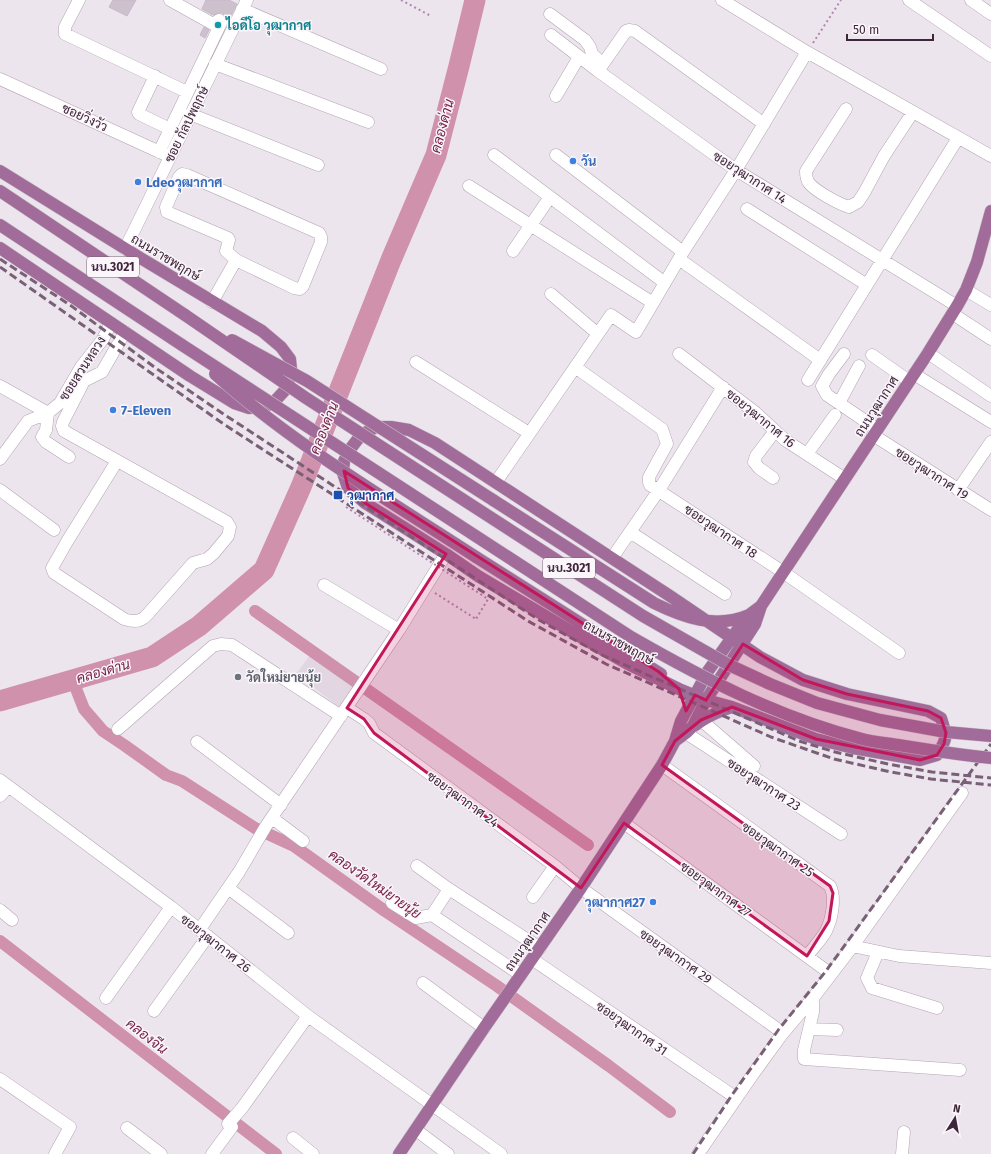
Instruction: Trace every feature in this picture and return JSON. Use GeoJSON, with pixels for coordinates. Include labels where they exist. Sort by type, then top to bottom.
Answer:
{"type":"FeatureCollection","features":[{"type":"Feature","properties":{"kind":"main road","name":"ถนนราชพฤกษ์"},"geometry":{"type":"LineString","coordinates":[[0,171],[262,332],[281,346],[290,359],[291,369],[287,388],[274,402],[266,406],[249,408],[234,402],[190,376],[0,248]]}},
{"type":"Feature","properties":{"kind":"main road","name":"นบ.3021"},"geometry":{"type":"LineString","coordinates":[[0,191],[306,398],[643,616],[729,665],[817,703],[894,723],[946,732],[991,736]]}},
{"type":"Feature","properties":{"kind":"main road","name":"ถนนวุฒากาศ"},"geometry":{"type":"LineString","coordinates":[[675,741],[694,726],[706,700],[743,644],[752,619],[760,606],[955,310],[966,290],[988,236],[991,211]]}},
{"type":"Feature","properties":{"kind":"main road","name":"ถนนราชพฤกษ์"},"geometry":{"type":"LineString","coordinates":[[0,225],[182,346],[624,633],[678,664],[755,701],[814,725],[863,739],[940,752],[991,758]]}},
{"type":"Feature","properties":{"kind":"main road"},"geometry":{"type":"LineString","coordinates":[[185,315],[258,353],[307,381],[654,603],[673,613],[707,622],[752,619],[756,647],[760,657]]}},
{"type":"Feature","properties":{"kind":"main road"},"geometry":{"type":"LineString","coordinates":[[182,346],[243,398],[332,463],[476,557],[660,672],[679,689],[682,705],[681,721]]}},
{"type":"Feature","properties":{"kind":"main road","name":"ถนนราชพฤกษ์"},"geometry":{"type":"LineString","coordinates":[[376,427],[391,427],[409,430],[435,443],[612,558],[707,622],[743,644],[760,657],[803,680],[847,694],[928,712],[940,718],[946,733],[944,744],[937,755],[920,760],[907,758],[853,748],[816,739],[732,707],[706,700],[679,689],[628,664],[590,643],[478,576],[446,554],[365,503],[348,488],[343,473],[344,461],[351,448],[361,435],[376,427]]}},
{"type":"Feature","properties":{"kind":"main road","name":"ถนนวุฒากาศ"},"geometry":{"type":"LineString","coordinates":[[399,1154],[581,888],[662,766],[675,741],[681,721],[708,672],[732,637],[752,619]]}},
{"type":"Feature","properties":{"kind":"main road"},"geometry":{"type":"LineString","coordinates":[[694,726],[720,711],[732,707]]}},
{"type":"Feature","properties":{"kind":"street"},"geometry":{"type":"LineString","coordinates":[[79,0],[65,27],[65,34],[187,92]]}},
{"type":"Feature","properties":{"kind":"street"},"geometry":{"type":"LineString","coordinates":[[164,154],[170,129],[220,26],[220,20],[213,24],[170,0]]}},
{"type":"Feature","properties":{"kind":"street"},"geometry":{"type":"LineString","coordinates":[[722,0],[807,52],[991,156]]}},
{"type":"Feature","properties":{"kind":"street"},"geometry":{"type":"LineString","coordinates":[[909,0],[991,56]]}},
{"type":"Feature","properties":{"kind":"street"},"geometry":{"type":"LineString","coordinates":[[971,0],[991,14]]}},
{"type":"Feature","properties":{"kind":"street"},"geometry":{"type":"LineString","coordinates":[[244,4],[381,69]]}},
{"type":"Feature","properties":{"kind":"street","name":"ซอย กัลปพฤกษ์"},"geometry":{"type":"LineString","coordinates":[[125,249],[164,154],[190,114],[244,4]]}},
{"type":"Feature","properties":{"kind":"street"},"geometry":{"type":"LineString","coordinates":[[550,14],[585,40],[601,68],[626,32],[630,30],[635,32],[764,124]]}},
{"type":"Feature","properties":{"kind":"street","name":"ซอยวุฒากาศ 14"},"geometry":{"type":"LineString","coordinates":[[551,35],[579,57],[601,68],[736,170],[882,260],[955,310],[991,339]]}},
{"type":"Feature","properties":{"kind":"street"},"geometry":{"type":"LineString","coordinates":[[496,482],[611,315],[636,332],[681,255],[736,170],[807,52]]}},
{"type":"Feature","properties":{"kind":"street"},"geometry":{"type":"LineString","coordinates":[[556,96],[579,57]]}},
{"type":"Feature","properties":{"kind":"street"},"geometry":{"type":"LineString","coordinates":[[215,64],[368,122]]}},
{"type":"Feature","properties":{"kind":"street"},"geometry":{"type":"LineString","coordinates":[[155,76],[138,112],[139,114],[170,129]]}},
{"type":"Feature","properties":{"kind":"street","name":"ซอยวิ่งวัว"},"geometry":{"type":"LineString","coordinates":[[0,79],[164,154]]}},
{"type":"Feature","properties":{"kind":"street"},"geometry":{"type":"LineString","coordinates":[[846,109],[806,171],[807,179],[814,188],[843,205],[850,207],[858,202],[864,193],[884,156],[913,112]]}},
{"type":"Feature","properties":{"kind":"street"},"geometry":{"type":"LineString","coordinates":[[190,114],[318,165]]}},
{"type":"Feature","properties":{"kind":"street"},"geometry":{"type":"LineString","coordinates":[[808,380],[958,138]]}},
{"type":"Feature","properties":{"kind":"street"},"geometry":{"type":"LineString","coordinates":[[494,155],[665,283]]}},
{"type":"Feature","properties":{"kind":"street"},"geometry":{"type":"LineString","coordinates":[[556,155],[681,255],[820,360]]}},
{"type":"Feature","properties":{"kind":"street"},"geometry":{"type":"LineString","coordinates":[[186,174],[317,231],[321,237],[321,242],[306,281],[300,288],[294,288],[236,260],[226,251],[229,240],[228,238],[167,211],[166,207],[180,175],[186,174]]}},
{"type":"Feature","properties":{"kind":"street"},"geometry":{"type":"LineString","coordinates":[[469,186],[653,303]]}},
{"type":"Feature","properties":{"kind":"street"},"geometry":{"type":"LineString","coordinates":[[513,251],[550,197]]}},
{"type":"Feature","properties":{"kind":"street"},"geometry":{"type":"LineString","coordinates":[[747,209],[867,285]]}},
{"type":"Feature","properties":{"kind":"street"},"geometry":{"type":"LineString","coordinates":[[212,302],[236,260]]}},
{"type":"Feature","properties":{"kind":"street"},"geometry":{"type":"LineString","coordinates":[[966,290],[991,305]]}},
{"type":"Feature","properties":{"kind":"street"},"geometry":{"type":"LineString","coordinates":[[551,294],[598,334]]}},
{"type":"Feature","properties":{"kind":"street","name":"ซอยสวนหลวง"},"geometry":{"type":"LineString","coordinates":[[0,458],[28,421],[48,412],[60,403],[81,366],[103,339],[111,323]]}},
{"type":"Feature","properties":{"kind":"street"},"geometry":{"type":"LineString","coordinates":[[117,461],[52,568],[54,573],[124,619],[136,621],[142,620],[146,616],[193,563],[207,559],[214,554],[230,533],[230,527],[227,522],[64,431],[62,426],[63,422],[84,381],[102,372],[125,332]]}},
{"type":"Feature","properties":{"kind":"street"},"geometry":{"type":"LineString","coordinates":[[928,353],[991,396]]}},
{"type":"Feature","properties":{"kind":"street","name":"ซอยวุฒากาศ 16"},"geometry":{"type":"LineString","coordinates":[[679,354],[723,387],[785,440],[845,478]]}},
{"type":"Feature","properties":{"kind":"street","name":"ซอยวุฒากาศ 19"},"geometry":{"type":"LineString","coordinates":[[844,354],[822,386],[827,395],[875,432],[958,490],[991,510]]}},
{"type":"Feature","properties":{"kind":"street"},"geometry":{"type":"LineString","coordinates":[[872,354],[991,422]]}},
{"type":"Feature","properties":{"kind":"street"},"geometry":{"type":"LineString","coordinates":[[416,362],[529,433]]}},
{"type":"Feature","properties":{"kind":"street"},"geometry":{"type":"LineString","coordinates":[[839,403],[859,366]]}},
{"type":"Feature","properties":{"kind":"street"},"geometry":{"type":"LineString","coordinates":[[575,367],[662,429],[667,444],[649,477],[650,485],[659,490]]}},
{"type":"Feature","properties":{"kind":"street"},"geometry":{"type":"LineString","coordinates":[[0,386],[48,412],[46,430],[42,437],[46,442],[69,457]]}},
{"type":"Feature","properties":{"kind":"street"},"geometry":{"type":"LineString","coordinates":[[612,558],[659,490],[723,387]]}},
{"type":"Feature","properties":{"kind":"street"},"geometry":{"type":"LineString","coordinates":[[807,454],[835,415]]}},
{"type":"Feature","properties":{"kind":"street"},"geometry":{"type":"LineString","coordinates":[[773,478],[759,468],[754,462],[756,456],[775,431]]}},
{"type":"Feature","properties":{"kind":"street"},"geometry":{"type":"LineString","coordinates":[[958,490],[991,442]]}},
{"type":"Feature","properties":{"kind":"street"},"geometry":{"type":"LineString","coordinates":[[0,490],[54,530]]}},
{"type":"Feature","properties":{"kind":"street","name":"ซอยวุฒากาศ 18"},"geometry":{"type":"LineString","coordinates":[[659,490],[783,572],[899,653]]}},
{"type":"Feature","properties":{"kind":"street"},"geometry":{"type":"LineString","coordinates":[[630,532],[725,594]]}},
{"type":"Feature","properties":{"kind":"street"},"geometry":{"type":"LineString","coordinates":[[154,1011],[204,933],[228,888],[266,826],[399,630],[446,554]]}},
{"type":"Feature","properties":{"kind":"street"},"geometry":{"type":"LineString","coordinates":[[324,585],[399,630]]}},
{"type":"Feature","properties":{"kind":"street","name":"ซอยวุฒากาศ 24"},"geometry":{"type":"LineString","coordinates":[[118,729],[213,646],[221,644],[232,645],[344,712],[364,719],[369,723],[374,734],[555,866],[581,888]]}},
{"type":"Feature","properties":{"kind":"street"},"geometry":{"type":"LineString","coordinates":[[694,726],[754,766]]}},
{"type":"Feature","properties":{"kind":"street","name":"ซอยวุฒากาศ 23"},"geometry":{"type":"LineString","coordinates":[[694,726],[841,834]]}},
{"type":"Feature","properties":{"kind":"street"},"geometry":{"type":"LineString","coordinates":[[196,742],[281,805]]}},
{"type":"Feature","properties":{"kind":"street","name":"ซอยวุฒากาศ 25"},"geometry":{"type":"LineString","coordinates":[[662,766],[830,886],[833,893],[829,921],[825,932],[807,956]]}},
{"type":"Feature","properties":{"kind":"street"},"geometry":{"type":"LineString","coordinates":[[0,796],[4,784]]}},
{"type":"Feature","properties":{"kind":"street","name":"ซอยวุฒากาศ 26"},"geometry":{"type":"LineString","coordinates":[[4,784],[171,907],[308,1016],[501,1154]]}},
{"type":"Feature","properties":{"kind":"street"},"geometry":{"type":"LineString","coordinates":[[698,1154],[735,1099],[783,1033],[813,998],[852,946],[962,793]]}},
{"type":"Feature","properties":{"kind":"street","name":"ซอยวุฒากาศ 27"},"geometry":{"type":"LineString","coordinates":[[624,822],[831,974]]}},
{"type":"Feature","properties":{"kind":"street"},"geometry":{"type":"LineString","coordinates":[[266,826],[303,841]]}},
{"type":"Feature","properties":{"kind":"street"},"geometry":{"type":"LineString","coordinates":[[417,866],[449,890],[540,948]]}},
{"type":"Feature","properties":{"kind":"street"},"geometry":{"type":"LineString","coordinates":[[533,897],[555,866]]}},
{"type":"Feature","properties":{"kind":"street"},"geometry":{"type":"LineString","coordinates":[[228,888],[288,933]]}},
{"type":"Feature","properties":{"kind":"street","name":"ซอยวุฒากาศ 29"},"geometry":{"type":"LineString","coordinates":[[581,888],[783,1033]]}},
{"type":"Feature","properties":{"kind":"street"},"geometry":{"type":"LineString","coordinates":[[432,915],[449,890]]}},
{"type":"Feature","properties":{"kind":"street"},"geometry":{"type":"LineString","coordinates":[[392,903],[416,918],[432,915],[521,975]]}},
{"type":"Feature","properties":{"kind":"street"},"geometry":{"type":"LineString","coordinates":[[106,998],[171,907]]}},
{"type":"Feature","properties":{"kind":"street"},"geometry":{"type":"LineString","coordinates":[[0,910],[12,920]]}},
{"type":"Feature","properties":{"kind":"street"},"geometry":{"type":"LineString","coordinates":[[852,946],[899,956],[991,963]]}},
{"type":"Feature","properties":{"kind":"street"},"geometry":{"type":"LineString","coordinates":[[878,952],[867,978],[872,988],[937,1008]]}},
{"type":"Feature","properties":{"kind":"street","name":"ซอยวุฒากาศ 31"},"geometry":{"type":"LineString","coordinates":[[532,959],[732,1095]]}},
{"type":"Feature","properties":{"kind":"street"},"geometry":{"type":"LineString","coordinates":[[423,983],[484,1028]]}},
{"type":"Feature","properties":{"kind":"street"},"geometry":{"type":"LineString","coordinates":[[813,998],[813,1012],[804,1050],[804,1059],[960,1070]]}},
{"type":"Feature","properties":{"kind":"street"},"geometry":{"type":"LineString","coordinates":[[212,1154],[232,1127],[228,1124],[242,1108],[308,1016]]}},
{"type":"Feature","properties":{"kind":"street"},"geometry":{"type":"LineString","coordinates":[[809,1030],[837,1030]]}},
{"type":"Feature","properties":{"kind":"street"},"geometry":{"type":"LineString","coordinates":[[0,1079],[70,1127],[55,1154]]}},
{"type":"Feature","properties":{"kind":"street"},"geometry":{"type":"LineString","coordinates":[[126,1128],[161,1154]]}},
{"type":"Feature","properties":{"kind":"street"},"geometry":{"type":"LineString","coordinates":[[416,1130],[448,1154]]}},
{"type":"Feature","properties":{"kind":"street"},"geometry":{"type":"LineString","coordinates":[[902,1154],[904,1132]]}},
{"type":"Feature","properties":{"kind":"street"},"geometry":{"type":"LineString","coordinates":[[293,1138],[313,1154]]}},
{"type":"Feature","properties":{"kind":"path"},"geometry":{"type":"LineString","coordinates":[[401,0],[431,16]]}},
{"type":"Feature","properties":{"kind":"path"},"geometry":{"type":"LineString","coordinates":[[807,52],[841,0]]}},
{"type":"Feature","properties":{"kind":"path"},"geometry":{"type":"LineString","coordinates":[[346,507],[488,599],[476,619],[435,594]]}},
{"type":"Feature","properties":{"kind":"highlighted area"},"geometry":{"type":"Polygon","coordinates":[[[344,471],[659,672],[679,689],[686,711],[695,695],[706,700],[743,644],[803,680],[847,694],[928,711],[941,718],[946,733],[944,744],[937,755],[920,760],[816,739],[732,707],[701,720],[675,741],[662,765],[830,886],[833,893],[829,921],[807,956],[624,823],[581,888],[374,733],[364,719],[347,708],[446,554],[365,503],[348,488],[344,471]]]}},
{"type":"Feature","properties":{"kind":"shaded area"},"geometry":{"type":"Polygon","coordinates":[[[313,651],[360,686],[342,709],[296,674],[313,651]]]}},
{"type":"Feature","properties":{"kind":"building"},"geometry":{"type":"Polygon","coordinates":[[[113,0],[136,0],[127,16],[109,7],[113,0]]]}},
{"type":"Feature","properties":{"kind":"building"},"geometry":{"type":"Polygon","coordinates":[[[206,0],[229,0],[237,4],[228,21],[222,13],[213,15],[202,9],[206,0]]]}},
{"type":"Feature","properties":{"kind":"building"},"geometry":{"type":"Polygon","coordinates":[[[204,27],[209,30],[205,38],[200,35],[204,27]]]}},
{"type":"Feature","properties":{"kind":"waterway","name":"คลองด่าน"},"geometry":{"type":"LineString","coordinates":[[0,701],[152,657],[199,626],[264,570],[301,487],[391,260],[436,155],[475,0]]}},
{"type":"Feature","properties":{"kind":"waterway"},"geometry":{"type":"LineString","coordinates":[[255,611],[588,845]]}},
{"type":"Feature","properties":{"kind":"waterway","name":"คลองวัดใหม่ยายนุ้ย"},"geometry":{"type":"LineString","coordinates":[[73,681],[84,709],[103,731],[166,775],[182,781],[255,828],[294,846],[385,911],[497,986],[609,1066],[670,1112]]}},
{"type":"Feature","properties":{"kind":"waterway","name":"คลองจีน"},"geometry":{"type":"LineString","coordinates":[[0,941],[276,1154]]}},
{"type":"Feature","properties":{"kind":"railway"},"geometry":{"type":"LineString","coordinates":[[0,259],[70,305],[157,369],[225,415],[539,620],[602,655],[799,741],[835,752],[888,764],[932,772],[991,778]]}},
{"type":"Feature","properties":{"kind":"railway"},"geometry":{"type":"LineString","coordinates":[[0,267],[225,425],[528,621],[606,664],[771,737],[834,759],[891,772],[931,779],[991,785]]}},
{"type":"Feature","properties":{"kind":"railway"},"geometry":{"type":"LineString","coordinates":[[693,1154],[732,1095],[779,1029],[826,971],[991,744]]}},
{"type":"Feature","properties":{"kind":"place","name":"ไอดีโอ วุฒากาศ"},"geometry":{"type":"Point","coordinates":[218,25]}},
{"type":"Feature","properties":{"kind":"place","name":"วัน"},"geometry":{"type":"Point","coordinates":[573,161]}},
{"type":"Feature","properties":{"kind":"place","name":"Ldeoวุฒากาศ"},"geometry":{"type":"Point","coordinates":[138,182]}},
{"type":"Feature","properties":{"kind":"place","name":"7-Eleven"},"geometry":{"type":"Point","coordinates":[113,410]}},
{"type":"Feature","properties":{"kind":"place","name":"วุฒากาศ"},"geometry":{"type":"Point","coordinates":[338,495]}},
{"type":"Feature","properties":{"kind":"place","name":"วัดใหม่ยายนุ้ย"},"geometry":{"type":"Point","coordinates":[238,677]}},
{"type":"Feature","properties":{"kind":"place","name":"วุฒากาศ27"},"geometry":{"type":"Point","coordinates":[653,902]}}]}
